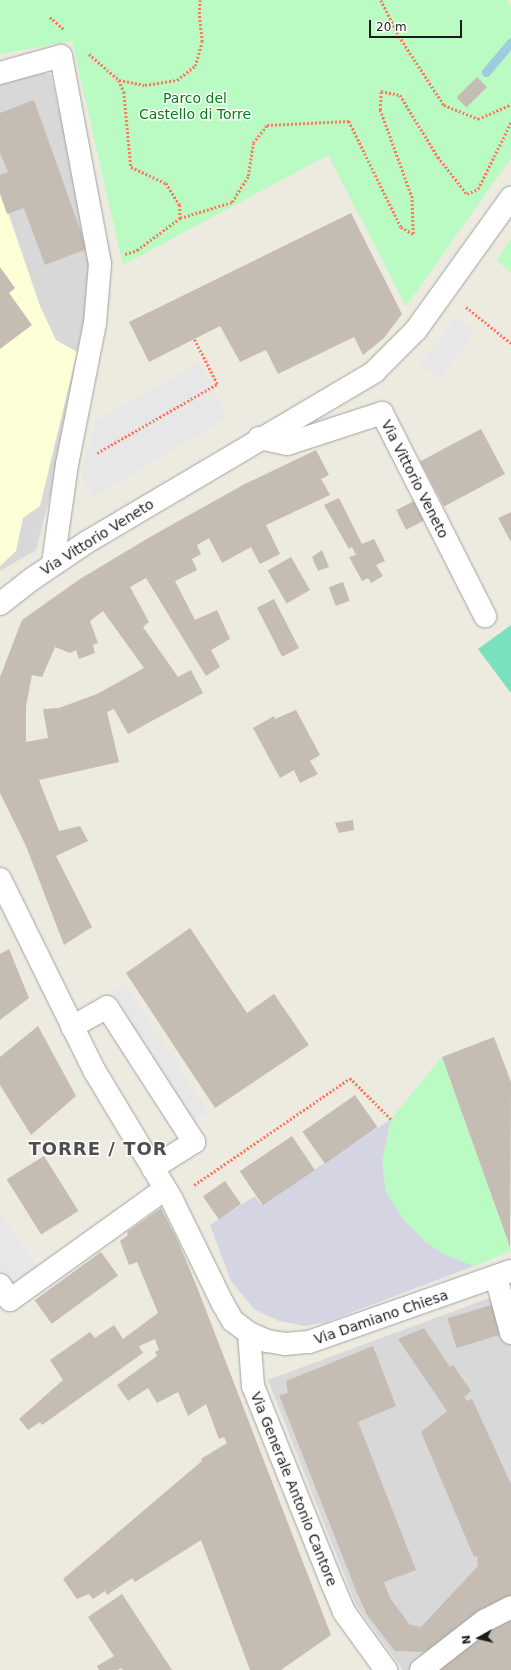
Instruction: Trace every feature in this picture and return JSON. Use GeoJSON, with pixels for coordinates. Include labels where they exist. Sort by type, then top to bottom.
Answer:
{"type":"FeatureCollection","features":[{"type":"Feature","properties":{"kind":"street"},"geometry":{"type":"LineString","coordinates":[[0,73],[61,56],[100,264],[95,323],[67,464],[53,564]]}},
{"type":"Feature","properties":{"kind":"street","name":"Via Vittorio Veneto"},"geometry":{"type":"LineString","coordinates":[[0,604],[53,564],[259,438],[374,372],[416,330],[511,198]]}},
{"type":"Feature","properties":{"kind":"street","name":"Via Vittorio Veneto"},"geometry":{"type":"LineString","coordinates":[[259,438],[287,444],[382,413],[485,616]]}},
{"type":"Feature","properties":{"kind":"street"},"geometry":{"type":"LineString","coordinates":[[0,879],[94,1070],[169,1195],[223,1304],[233,1321],[249,1333]]}},
{"type":"Feature","properties":{"kind":"street"},"geometry":{"type":"LineString","coordinates":[[72,1027],[107,1007],[194,1142],[153,1168]]}},
{"type":"Feature","properties":{"kind":"street"},"geometry":{"type":"LineString","coordinates":[[0,1285],[10,1300],[169,1195]]}},
{"type":"Feature","properties":{"kind":"street"},"geometry":{"type":"LineString","coordinates":[[504,1274],[511,1333]]}},
{"type":"Feature","properties":{"kind":"street","name":"Via Damiano Chiesa"},"geometry":{"type":"LineString","coordinates":[[249,1333],[267,1341],[285,1344],[309,1342],[504,1274]]}},
{"type":"Feature","properties":{"kind":"street","name":"Via Generale Antonio Cantore"},"geometry":{"type":"LineString","coordinates":[[249,1333],[254,1386],[322,1560],[344,1612],[386,1670]]}},
{"type":"Feature","properties":{"kind":"street"},"geometry":{"type":"LineString","coordinates":[[421,1670],[484,1621],[511,1607]]}},
{"type":"Feature","properties":{"kind":"path"},"geometry":{"type":"LineString","coordinates":[[119,80],[145,85],[177,80],[195,66],[202,42],[199,14],[200,0]]}},
{"type":"Feature","properties":{"kind":"path"},"geometry":{"type":"LineString","coordinates":[[381,0],[400,36],[444,105],[478,119],[511,104]]}},
{"type":"Feature","properties":{"kind":"path"},"geometry":{"type":"LineString","coordinates":[[50,17],[67,31]]}},
{"type":"Feature","properties":{"kind":"path"},"geometry":{"type":"LineString","coordinates":[[86,52],[119,80],[124,92],[131,167],[166,183],[180,204],[180,218]]}},
{"type":"Feature","properties":{"kind":"path"},"geometry":{"type":"LineString","coordinates":[[100,264],[136,250],[180,218],[232,202],[248,176],[253,143],[267,125],[349,121],[401,227],[413,234],[412,198],[380,110],[381,91],[400,95],[438,157],[466,194],[478,189],[511,122]]}},
{"type":"Feature","properties":{"kind":"path"},"geometry":{"type":"LineString","coordinates":[[463,305],[511,343]]}},
{"type":"Feature","properties":{"kind":"path"},"geometry":{"type":"LineString","coordinates":[[67,464],[100,452],[217,384],[194,339]]}},
{"type":"Feature","properties":{"kind":"path"},"geometry":{"type":"LineString","coordinates":[[169,1195],[350,1078],[391,1119]]}},
{"type":"Feature","properties":{"kind":"shaded area"},"geometry":{"type":"Polygon","coordinates":[[[0,60],[51,75],[92,250],[87,351],[36,550],[0,571],[0,60]]]}},
{"type":"Feature","properties":{"kind":"shaded area"},"geometry":{"type":"Polygon","coordinates":[[[0,189],[40,306],[56,340],[77,352],[40,506],[23,518],[16,551],[0,566],[0,189]]]}},
{"type":"Feature","properties":{"kind":"shaded area"},"geometry":{"type":"Polygon","coordinates":[[[457,316],[474,331],[441,379],[420,364],[457,316]]]}},
{"type":"Feature","properties":{"kind":"shaded area"},"geometry":{"type":"Polygon","coordinates":[[[198,364],[228,417],[93,497],[81,476],[96,420],[198,364]]]}},
{"type":"Feature","properties":{"kind":"shaded area"},"geometry":{"type":"Polygon","coordinates":[[[125,984],[208,1112],[192,1123],[108,995],[125,984]]]}},
{"type":"Feature","properties":{"kind":"shaded area"},"geometry":{"type":"Polygon","coordinates":[[[391,1119],[382,1162],[386,1192],[404,1220],[426,1242],[445,1255],[474,1266],[326,1322],[305,1326],[279,1321],[254,1309],[231,1281],[210,1225],[255,1196],[261,1205],[391,1119]]]}},
{"type":"Feature","properties":{"kind":"shaded area"},"geometry":{"type":"Polygon","coordinates":[[[0,1214],[41,1271],[0,1301],[0,1214]]]}},
{"type":"Feature","properties":{"kind":"shaded area"},"geometry":{"type":"Polygon","coordinates":[[[511,1290],[511,1670],[403,1670],[356,1605],[268,1380],[511,1290]]]}},
{"type":"Feature","properties":{"kind":"green space","name":"Parco del Castello di Torre"},"geometry":{"type":"Polygon","coordinates":[[[0,0],[506,0],[511,6],[511,158],[406,306],[328,155],[123,265],[72,41],[0,54],[0,0]]]}},
{"type":"Feature","properties":{"kind":"green space"},"geometry":{"type":"Polygon","coordinates":[[[511,238],[511,273],[497,260],[511,238]]]}},
{"type":"Feature","properties":{"kind":"green space"},"geometry":{"type":"Polygon","coordinates":[[[511,625],[511,693],[478,649],[511,625]]]}},
{"type":"Feature","properties":{"kind":"green space"},"geometry":{"type":"Polygon","coordinates":[[[442,1057],[511,1251],[474,1266],[445,1255],[426,1242],[404,1220],[386,1192],[382,1162],[391,1119],[442,1057]]]}},
{"type":"Feature","properties":{"kind":"building"},"geometry":{"type":"Polygon","coordinates":[[[477,77],[487,87],[466,107],[456,98],[477,77]]]}},
{"type":"Feature","properties":{"kind":"building"},"geometry":{"type":"Polygon","coordinates":[[[34,100],[87,249],[45,265],[24,208],[7,214],[0,194],[0,175],[8,172],[0,153],[0,113],[34,100]]]}},
{"type":"Feature","properties":{"kind":"building"},"geometry":{"type":"Polygon","coordinates":[[[351,213],[402,314],[384,338],[363,355],[354,337],[278,374],[266,350],[240,362],[220,326],[149,362],[129,322],[351,213]]]}},
{"type":"Feature","properties":{"kind":"building"},"geometry":{"type":"Polygon","coordinates":[[[0,267],[15,288],[9,293],[32,325],[0,349],[0,267]]]}},
{"type":"Feature","properties":{"kind":"building"},"geometry":{"type":"Polygon","coordinates":[[[481,429],[505,474],[444,506],[420,461],[481,429]]]}},
{"type":"Feature","properties":{"kind":"building"},"geometry":{"type":"Polygon","coordinates":[[[316,450],[329,475],[321,479],[330,495],[266,525],[280,554],[260,564],[251,547],[222,563],[209,538],[197,545],[201,554],[192,559],[197,570],[175,581],[195,620],[217,610],[230,639],[211,650],[220,667],[206,676],[146,578],[130,587],[149,622],[143,627],[178,677],[191,670],[203,693],[128,734],[114,709],[107,712],[119,762],[39,780],[59,831],[80,826],[88,841],[56,856],[92,927],[64,945],[26,846],[0,793],[0,677],[22,620],[80,579],[150,537],[243,485],[316,450]],[[103,611],[90,621],[98,643],[93,645],[95,653],[79,659],[76,650],[70,653],[55,647],[42,677],[32,675],[26,706],[26,742],[48,738],[43,709],[59,708],[97,694],[144,668],[103,611]]]}},
{"type":"Feature","properties":{"kind":"building"},"geometry":{"type":"Polygon","coordinates":[[[339,498],[362,544],[374,539],[385,561],[376,565],[383,576],[371,583],[368,578],[362,581],[349,557],[356,555],[352,547],[349,549],[324,505],[339,498]]]}},
{"type":"Feature","properties":{"kind":"building"},"geometry":{"type":"Polygon","coordinates":[[[414,501],[424,521],[406,530],[396,510],[414,501]]]}},
{"type":"Feature","properties":{"kind":"building"},"geometry":{"type":"Polygon","coordinates":[[[511,512],[511,542],[498,518],[511,512]]]}},
{"type":"Feature","properties":{"kind":"building"},"geometry":{"type":"Polygon","coordinates":[[[322,550],[329,567],[318,571],[312,557],[322,550]]]}},
{"type":"Feature","properties":{"kind":"building"},"geometry":{"type":"Polygon","coordinates":[[[291,557],[310,590],[287,603],[268,570],[291,557]]]}},
{"type":"Feature","properties":{"kind":"building"},"geometry":{"type":"Polygon","coordinates":[[[343,582],[350,601],[336,606],[329,587],[343,582]]]}},
{"type":"Feature","properties":{"kind":"building"},"geometry":{"type":"Polygon","coordinates":[[[274,599],[299,648],[282,657],[257,608],[274,599]]]}},
{"type":"Feature","properties":{"kind":"building"},"geometry":{"type":"Polygon","coordinates":[[[296,710],[320,755],[310,761],[318,774],[300,783],[294,770],[280,778],[253,728],[274,716],[275,719],[296,710]]]}},
{"type":"Feature","properties":{"kind":"building"},"geometry":{"type":"Polygon","coordinates":[[[353,820],[354,830],[339,833],[335,823],[353,820]]]}},
{"type":"Feature","properties":{"kind":"building"},"geometry":{"type":"Polygon","coordinates":[[[190,928],[247,1013],[274,994],[309,1045],[215,1108],[126,973],[190,928]]]}},
{"type":"Feature","properties":{"kind":"building"},"geometry":{"type":"Polygon","coordinates":[[[9,949],[29,998],[0,1020],[0,954],[9,949]]]}},
{"type":"Feature","properties":{"kind":"building"},"geometry":{"type":"Polygon","coordinates":[[[38,1026],[76,1096],[31,1135],[0,1085],[0,1057],[38,1026]]]}},
{"type":"Feature","properties":{"kind":"building"},"geometry":{"type":"Polygon","coordinates":[[[494,1037],[511,1082],[510,1247],[442,1057],[494,1037]]]}},
{"type":"Feature","properties":{"kind":"building"},"geometry":{"type":"Polygon","coordinates":[[[355,1095],[377,1127],[325,1164],[303,1132],[355,1095]]]}},
{"type":"Feature","properties":{"kind":"building"},"geometry":{"type":"Polygon","coordinates":[[[292,1136],[315,1170],[263,1205],[240,1171],[292,1136]]]}},
{"type":"Feature","properties":{"kind":"building"},"geometry":{"type":"Polygon","coordinates":[[[44,1156],[78,1211],[41,1234],[7,1179],[44,1156]]]}},
{"type":"Feature","properties":{"kind":"building"},"geometry":{"type":"Polygon","coordinates":[[[225,1181],[241,1204],[219,1219],[203,1196],[225,1181]]]}},
{"type":"Feature","properties":{"kind":"building"},"geometry":{"type":"Polygon","coordinates":[[[161,1208],[178,1241],[197,1287],[331,1635],[281,1670],[250,1670],[201,1540],[135,1582],[132,1578],[107,1595],[105,1591],[93,1599],[89,1594],[77,1599],[63,1579],[202,1461],[201,1459],[227,1443],[224,1437],[219,1439],[206,1404],[188,1416],[178,1392],[157,1403],[148,1388],[128,1401],[117,1385],[157,1356],[155,1352],[159,1350],[155,1339],[139,1346],[143,1353],[42,1425],[40,1422],[28,1430],[19,1419],[63,1380],[50,1360],[90,1332],[95,1338],[114,1325],[123,1339],[158,1313],[137,1262],[129,1265],[120,1241],[128,1235],[127,1232],[161,1208]]]}},
{"type":"Feature","properties":{"kind":"building"},"geometry":{"type":"Polygon","coordinates":[[[101,1252],[118,1275],[52,1324],[35,1300],[101,1252]]]}},
{"type":"Feature","properties":{"kind":"building"},"geometry":{"type":"Polygon","coordinates":[[[501,1302],[510,1332],[457,1348],[447,1318],[501,1302]]]}},
{"type":"Feature","properties":{"kind":"building"},"geometry":{"type":"Polygon","coordinates":[[[424,1328],[450,1367],[453,1365],[471,1391],[464,1397],[467,1401],[472,1399],[511,1484],[511,1601],[430,1652],[395,1651],[367,1615],[357,1593],[279,1395],[288,1393],[286,1381],[373,1346],[396,1406],[358,1422],[416,1570],[384,1582],[390,1598],[410,1625],[421,1627],[478,1566],[477,1556],[474,1557],[421,1432],[447,1411],[398,1339],[424,1328]]]}},
{"type":"Feature","properties":{"kind":"building"},"geometry":{"type":"Polygon","coordinates":[[[122,1594],[172,1670],[123,1670],[121,1668],[117,1670],[99,1670],[97,1666],[114,1656],[88,1617],[122,1594]]]}},
{"type":"Feature","properties":{"kind":"building"},"geometry":{"type":"Polygon","coordinates":[[[511,1611],[511,1670],[441,1670],[459,1646],[511,1611]]]}},
{"type":"Feature","properties":{"kind":"waterway"},"geometry":{"type":"LineString","coordinates":[[486,72],[511,42]]}},
{"type":"Feature","properties":{"kind":"district","name":"TORRE / TOR"},"geometry":{"type":"Point","coordinates":[98,1149]}}]}
